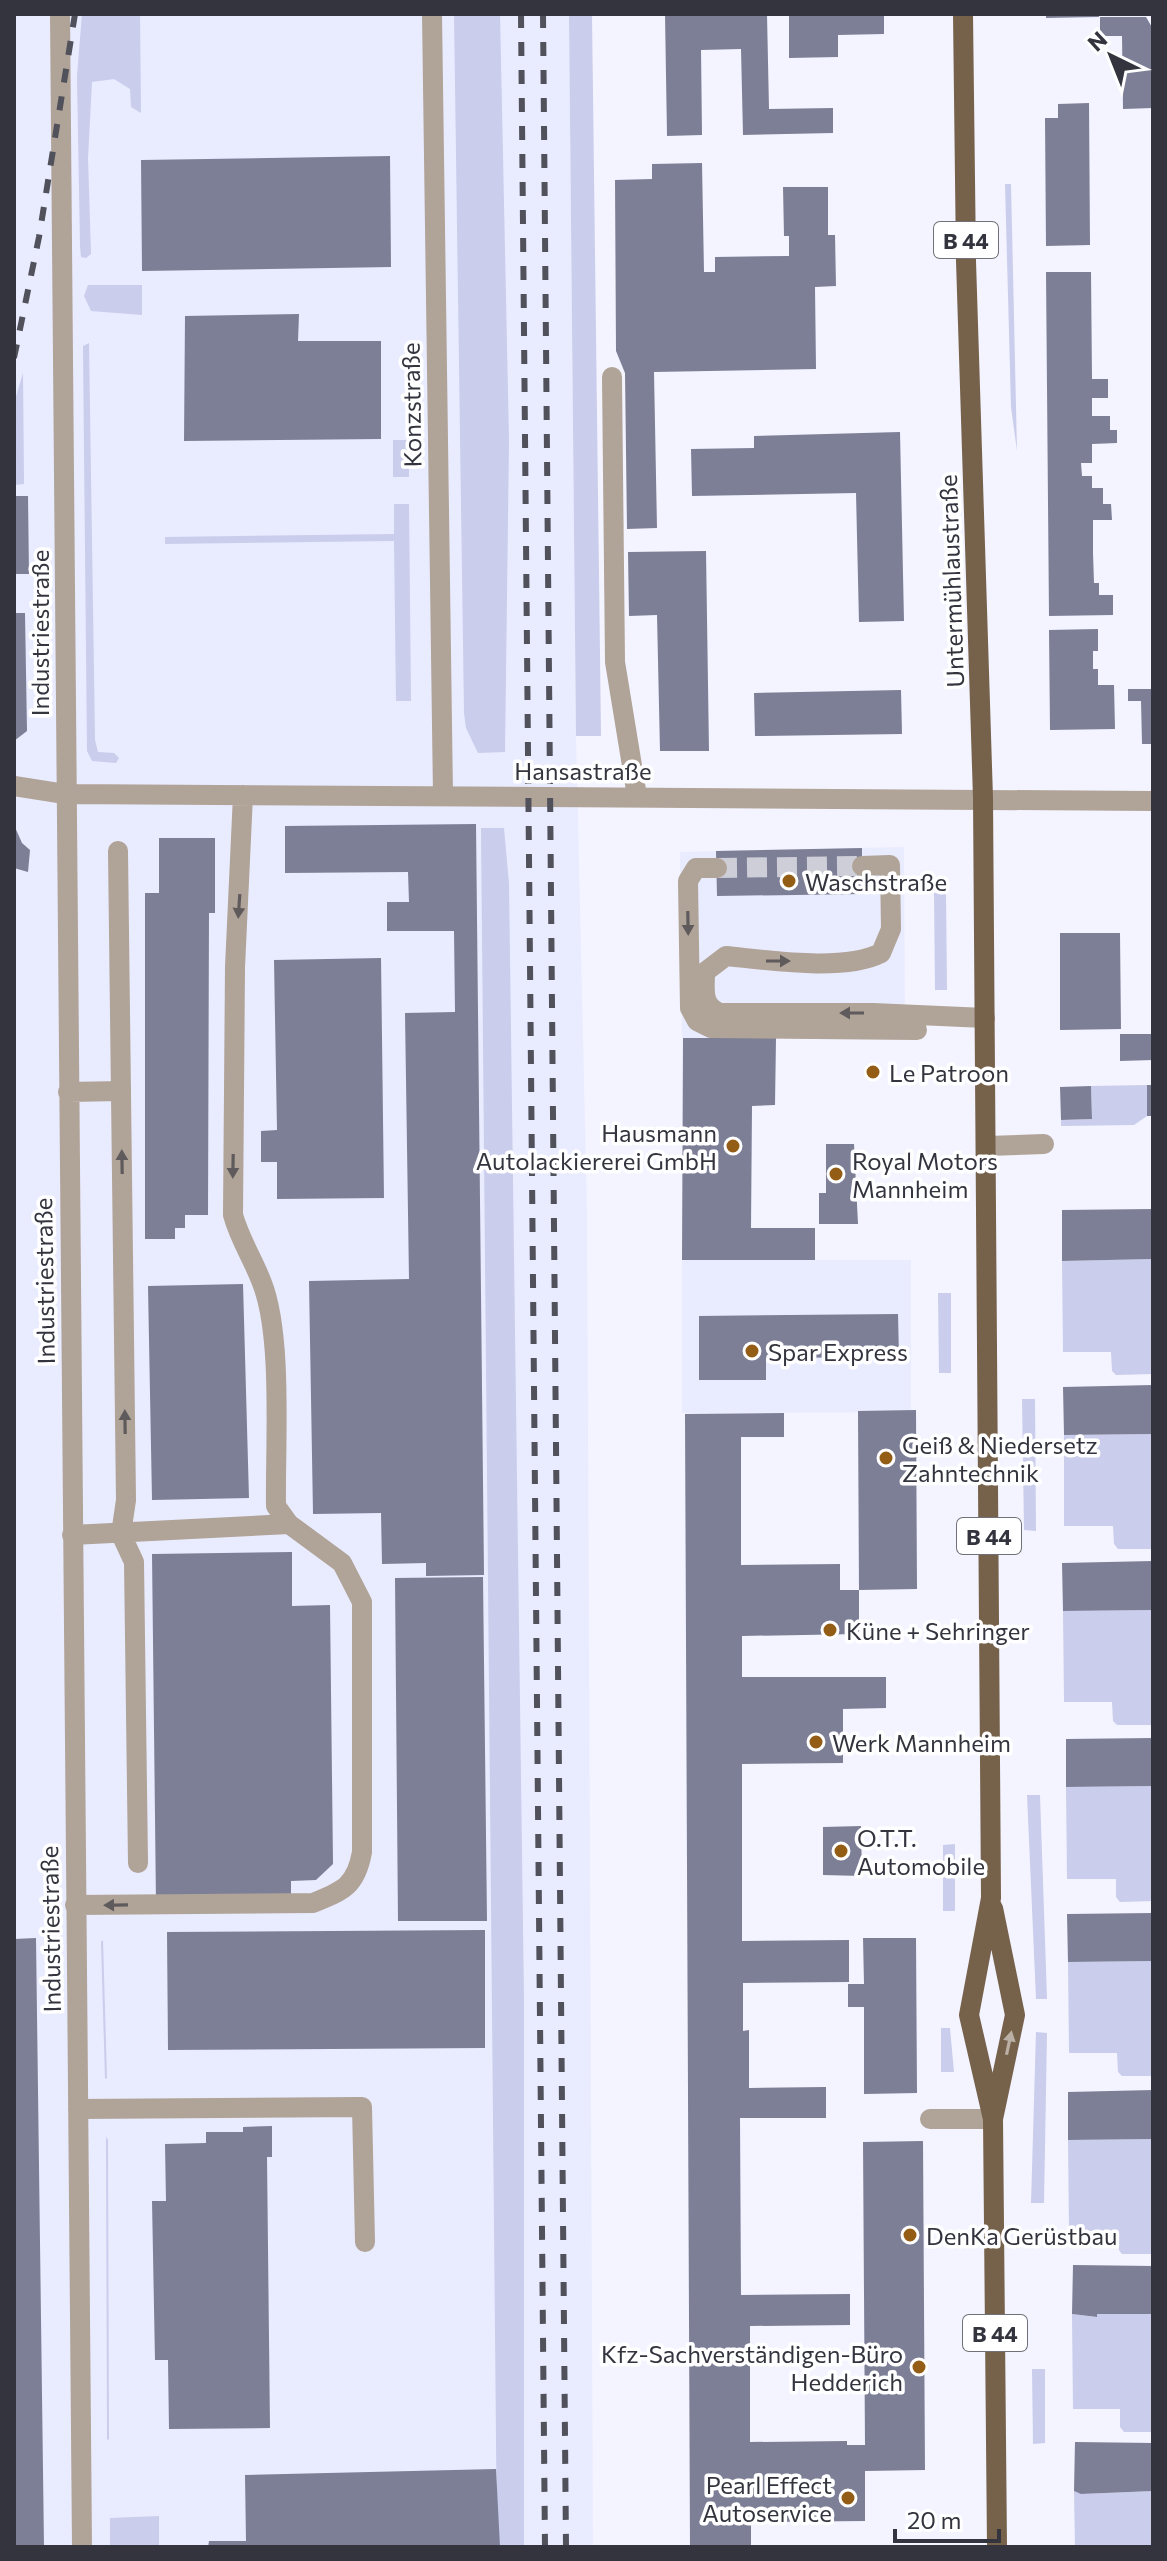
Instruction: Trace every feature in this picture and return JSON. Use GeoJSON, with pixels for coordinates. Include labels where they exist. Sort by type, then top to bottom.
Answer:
{"type":"FeatureCollection","features":[{"type":"Feature","properties":{"kind":"main road","name":"Untermühlaustraße"},"geometry":{"type":"LineString","coordinates":[[963,14],[966,261],[983,798],[991,1898],[969,2015],[993,2119],[997,2547]]}},
{"type":"Feature","properties":{"kind":"main road","name":"Untermühlaustraße"},"geometry":{"type":"LineString","coordinates":[[991,1898],[1015,2015],[993,2119]]}},
{"type":"Feature","properties":{"kind":"street","name":"Industriestraße"},"geometry":{"type":"LineString","coordinates":[[60,14],[82,2547]]}},
{"type":"Feature","properties":{"kind":"street","name":"Konzstraße"},"geometry":{"type":"LineString","coordinates":[[432,14],[443,795]]}},
{"type":"Feature","properties":{"kind":"street"},"geometry":{"type":"LineString","coordinates":[[612,377],[615,662],[637,796]]}},
{"type":"Feature","properties":{"kind":"street","name":"Hansastraße"},"geometry":{"type":"LineString","coordinates":[[14,786],[65,794],[1153,801]]}},
{"type":"Feature","properties":{"kind":"street"},"geometry":{"type":"LineString","coordinates":[[75,1905],[313,1903],[338,1893],[358,1876],[362,1852],[362,1602],[342,1563],[289,1524],[276,1506],[273,1339],[263,1284],[241,1243],[233,1215],[235,967],[244,829],[243,795]]}},
{"type":"Feature","properties":{"kind":"street"},"geometry":{"type":"LineString","coordinates":[[118,851],[126,1500],[121,1534],[134,1562],[138,1863]]}},
{"type":"Feature","properties":{"kind":"street"},"geometry":{"type":"LineString","coordinates":[[862,866],[890,865],[891,929],[881,953],[857,961],[754,961],[726,956],[705,972],[705,998],[710,1008],[720,1013],[873,1013],[986,1024]]}},
{"type":"Feature","properties":{"kind":"street"},"geometry":{"type":"LineString","coordinates":[[717,868],[696,868],[688,881],[690,1008],[697,1021],[711,1028],[986,1024]]}},
{"type":"Feature","properties":{"kind":"street"},"geometry":{"type":"LineString","coordinates":[[68,1092],[121,1091]]}},
{"type":"Feature","properties":{"kind":"street"},"geometry":{"type":"LineString","coordinates":[[987,1146],[1044,1144]]}},
{"type":"Feature","properties":{"kind":"street"},"geometry":{"type":"LineString","coordinates":[[72,1535],[289,1524]]}},
{"type":"Feature","properties":{"kind":"street"},"geometry":{"type":"LineString","coordinates":[[78,2109],[362,2107],[365,2242]]}},
{"type":"Feature","properties":{"kind":"street"},"geometry":{"type":"LineString","coordinates":[[930,2119],[993,2119]]}},
{"type":"Feature","properties":{"kind":"shaded area"},"geometry":{"type":"Polygon","coordinates":[[[14,14],[569,14],[576,736],[587,1212],[593,2547],[14,2547],[14,14]]]}},
{"type":"Feature","properties":{"kind":"shaded area"},"geometry":{"type":"Polygon","coordinates":[[[82,14],[140,14],[141,113],[131,107],[130,89],[114,79],[92,82],[88,158],[91,254],[86,258],[81,257],[80,246],[77,76],[82,14]]]}},
{"type":"Feature","properties":{"kind":"shaded area"},"geometry":{"type":"Polygon","coordinates":[[[454,14],[500,14],[509,440],[505,752],[478,753],[466,728],[464,713],[454,14]]]}},
{"type":"Feature","properties":{"kind":"shaded area"},"geometry":{"type":"Polygon","coordinates":[[[569,14],[592,14],[601,736],[576,736],[569,14]]]}},
{"type":"Feature","properties":{"kind":"shaded area"},"geometry":{"type":"Polygon","coordinates":[[[1005,184],[1011,184],[1017,451],[1011,407],[1005,184]]]}},
{"type":"Feature","properties":{"kind":"shaded area"},"geometry":{"type":"Polygon","coordinates":[[[88,285],[142,285],[142,315],[91,311],[84,296],[88,285]]]}},
{"type":"Feature","properties":{"kind":"shaded area"},"geometry":{"type":"Polygon","coordinates":[[[89,343],[95,740],[98,752],[114,753],[119,758],[116,763],[92,761],[87,751],[83,346],[89,343]]]}},
{"type":"Feature","properties":{"kind":"shaded area"},"geometry":{"type":"Polygon","coordinates":[[[23,373],[24,484],[14,485],[14,403],[23,373]]]}},
{"type":"Feature","properties":{"kind":"shaded area"},"geometry":{"type":"Polygon","coordinates":[[[393,440],[409,440],[409,477],[393,477],[393,440]]]}},
{"type":"Feature","properties":{"kind":"shaded area"},"geometry":{"type":"Polygon","coordinates":[[[394,504],[409,504],[411,701],[396,701],[394,541],[165,544],[165,537],[394,534],[394,504]]]}},
{"type":"Feature","properties":{"kind":"shaded area"},"geometry":{"type":"Polygon","coordinates":[[[481,828],[504,828],[509,884],[524,2001],[524,2547],[497,2547],[481,828]]]}},
{"type":"Feature","properties":{"kind":"shaded area"},"geometry":{"type":"Polygon","coordinates":[[[904,847],[905,1037],[682,1038],[680,852],[904,847]]]}},
{"type":"Feature","properties":{"kind":"shaded area"},"geometry":{"type":"Polygon","coordinates":[[[946,892],[947,990],[935,990],[934,893],[946,892]]]}},
{"type":"Feature","properties":{"kind":"shaded area"},"geometry":{"type":"Polygon","coordinates":[[[1147,1085],[1147,1116],[1134,1125],[1061,1126],[1061,1120],[1092,1119],[1091,1086],[1147,1085]]]}},
{"type":"Feature","properties":{"kind":"shaded area"},"geometry":{"type":"Polygon","coordinates":[[[1153,1259],[1153,1374],[1116,1375],[1112,1371],[1111,1352],[1063,1352],[1062,1261],[1153,1259]]]}},
{"type":"Feature","properties":{"kind":"shaded area"},"geometry":{"type":"Polygon","coordinates":[[[682,1260],[911,1260],[911,1412],[682,1413],[682,1260]]]}},
{"type":"Feature","properties":{"kind":"shaded area"},"geometry":{"type":"Polygon","coordinates":[[[938,1293],[951,1293],[951,1373],[939,1373],[938,1293]]]}},
{"type":"Feature","properties":{"kind":"shaded area"},"geometry":{"type":"Polygon","coordinates":[[[1022,1399],[1035,1399],[1036,1531],[1024,1530],[1022,1399]]]}},
{"type":"Feature","properties":{"kind":"shaded area"},"geometry":{"type":"Polygon","coordinates":[[[1153,1434],[1153,1549],[1118,1549],[1114,1544],[1113,1526],[1064,1526],[1064,1435],[1153,1434]]]}},
{"type":"Feature","properties":{"kind":"shaded area"},"geometry":{"type":"Polygon","coordinates":[[[1153,1610],[1153,1725],[1117,1725],[1113,1721],[1112,1702],[1064,1702],[1063,1611],[1153,1610]]]}},
{"type":"Feature","properties":{"kind":"shaded area"},"geometry":{"type":"Polygon","coordinates":[[[1153,1786],[1153,1901],[1120,1902],[1116,1897],[1116,1879],[1067,1879],[1066,1787],[1153,1786]]]}},
{"type":"Feature","properties":{"kind":"shaded area"},"geometry":{"type":"Polygon","coordinates":[[[1027,1795],[1040,1795],[1047,1999],[1036,1999],[1027,1795]]]}},
{"type":"Feature","properties":{"kind":"shaded area"},"geometry":{"type":"Polygon","coordinates":[[[955,1844],[955,1911],[943,1911],[943,1845],[955,1844]]]}},
{"type":"Feature","properties":{"kind":"shaded area"},"geometry":{"type":"Polygon","coordinates":[[[103,1940],[107,2078],[105,2079],[101,1942],[103,1940]]]}},
{"type":"Feature","properties":{"kind":"shaded area"},"geometry":{"type":"Polygon","coordinates":[[[1153,1961],[1153,2076],[1122,2076],[1118,2072],[1117,2053],[1069,2053],[1068,1962],[1153,1961]]]}},
{"type":"Feature","properties":{"kind":"shaded area"},"geometry":{"type":"Polygon","coordinates":[[[941,2028],[950,2028],[954,2072],[941,2072],[941,2028]]]}},
{"type":"Feature","properties":{"kind":"shaded area"},"geometry":{"type":"Polygon","coordinates":[[[1036,2032],[1047,2033],[1044,2203],[1031,2203],[1036,2032]]]}},
{"type":"Feature","properties":{"kind":"shaded area"},"geometry":{"type":"Polygon","coordinates":[[[106,2137],[108,2140],[109,2440],[107,2439],[106,2137]]]}},
{"type":"Feature","properties":{"kind":"shaded area"},"geometry":{"type":"Polygon","coordinates":[[[1153,2139],[1153,2254],[1122,2254],[1118,2231],[1069,2231],[1068,2140],[1153,2139]]]}},
{"type":"Feature","properties":{"kind":"shaded area"},"geometry":{"type":"Polygon","coordinates":[[[1072,2314],[1096,2317],[1097,2314],[1153,2314],[1153,2432],[1124,2432],[1120,2427],[1120,2409],[1073,2409],[1072,2314]]]}},
{"type":"Feature","properties":{"kind":"shaded area"},"geometry":{"type":"Polygon","coordinates":[[[1032,2369],[1045,2369],[1045,2443],[1033,2444],[1032,2369]]]}},
{"type":"Feature","properties":{"kind":"shaded area"},"geometry":{"type":"Polygon","coordinates":[[[1074,2491],[1082,2494],[1153,2491],[1153,2547],[1075,2547],[1074,2491]]]}},
{"type":"Feature","properties":{"kind":"shaded area"},"geometry":{"type":"Polygon","coordinates":[[[159,2516],[159,2547],[110,2547],[110,2518],[159,2516]]]}},
{"type":"Feature","properties":{"kind":"building"},"geometry":{"type":"Polygon","coordinates":[[[665,14],[767,14],[769,109],[833,108],[833,133],[743,135],[741,49],[701,50],[702,135],[667,136],[665,14]]]}},
{"type":"Feature","properties":{"kind":"building"},"geometry":{"type":"Polygon","coordinates":[[[789,14],[884,14],[884,34],[838,35],[838,57],[789,58],[789,14]]]}},
{"type":"Feature","properties":{"kind":"building"},"geometry":{"type":"Polygon","coordinates":[[[1046,14],[1099,14],[1099,17],[1046,18],[1046,14]]]}},
{"type":"Feature","properties":{"kind":"building"},"geometry":{"type":"Polygon","coordinates":[[[1100,17],[1146,17],[1153,29],[1153,108],[1123,109],[1122,36],[1100,36],[1100,17]]]}},
{"type":"Feature","properties":{"kind":"building"},"geometry":{"type":"Polygon","coordinates":[[[1089,103],[1090,245],[1046,246],[1045,118],[1058,118],[1058,104],[1089,103]]]}},
{"type":"Feature","properties":{"kind":"building"},"geometry":{"type":"Polygon","coordinates":[[[390,156],[391,267],[142,271],[141,160],[390,156]]]}},
{"type":"Feature","properties":{"kind":"building"},"geometry":{"type":"Polygon","coordinates":[[[702,163],[704,272],[715,272],[715,257],[789,256],[789,236],[784,236],[783,187],[828,187],[828,235],[835,235],[836,286],[815,287],[816,369],[654,372],[657,528],[627,529],[625,373],[616,351],[615,180],[652,179],[652,164],[702,163]]]}},
{"type":"Feature","properties":{"kind":"building"},"geometry":{"type":"Polygon","coordinates":[[[1046,272],[1091,272],[1092,379],[1108,379],[1108,398],[1092,398],[1092,416],[1110,416],[1110,430],[1117,430],[1117,443],[1092,444],[1092,463],[1081,463],[1082,476],[1092,476],[1092,488],[1103,488],[1103,504],[1111,504],[1112,520],[1093,520],[1093,553],[1094,583],[1099,583],[1099,595],[1113,595],[1113,615],[1049,616],[1046,272]]]}},
{"type":"Feature","properties":{"kind":"building"},"geometry":{"type":"Polygon","coordinates":[[[299,314],[298,341],[381,341],[381,439],[184,441],[185,316],[299,314]]]}},
{"type":"Feature","properties":{"kind":"building"},"geometry":{"type":"Polygon","coordinates":[[[900,432],[904,621],[859,622],[856,493],[692,496],[691,449],[754,448],[754,436],[900,432]]]}},
{"type":"Feature","properties":{"kind":"building"},"geometry":{"type":"Polygon","coordinates":[[[14,496],[28,496],[29,574],[14,574],[14,496]]]}},
{"type":"Feature","properties":{"kind":"building"},"geometry":{"type":"Polygon","coordinates":[[[706,551],[709,751],[660,751],[657,615],[629,616],[628,552],[706,551]]]}},
{"type":"Feature","properties":{"kind":"building"},"geometry":{"type":"Polygon","coordinates":[[[14,613],[25,613],[27,731],[14,741],[14,613]]]}},
{"type":"Feature","properties":{"kind":"building"},"geometry":{"type":"Polygon","coordinates":[[[1098,629],[1098,651],[1093,651],[1093,669],[1098,669],[1098,685],[1114,685],[1115,729],[1050,730],[1049,630],[1098,629]]]}},
{"type":"Feature","properties":{"kind":"building"},"geometry":{"type":"Polygon","coordinates":[[[1128,689],[1153,689],[1153,744],[1142,744],[1141,701],[1128,701],[1128,689]]]}},
{"type":"Feature","properties":{"kind":"building"},"geometry":{"type":"Polygon","coordinates":[[[901,690],[902,734],[755,736],[754,693],[901,690]]]}},
{"type":"Feature","properties":{"kind":"building"},"geometry":{"type":"Polygon","coordinates":[[[476,824],[484,1575],[426,1576],[426,1563],[382,1564],[381,1513],[313,1514],[309,1281],[409,1279],[405,1013],[455,1012],[454,931],[387,931],[387,902],[409,902],[408,872],[285,873],[285,826],[476,824]]]}},
{"type":"Feature","properties":{"kind":"building"},"geometry":{"type":"Polygon","coordinates":[[[14,825],[22,843],[30,850],[28,872],[14,868],[14,825]]]}},
{"type":"Feature","properties":{"kind":"building"},"geometry":{"type":"Polygon","coordinates":[[[159,838],[215,838],[215,913],[209,913],[208,1215],[185,1215],[185,1228],[175,1228],[175,1239],[145,1239],[145,893],[159,893],[159,838]]]}},
{"type":"Feature","properties":{"kind":"building","name":"Waschstraße"},"geometry":{"type":"Polygon","coordinates":[[[862,848],[862,894],[717,896],[716,851],[862,848]]]}},
{"type":"Feature","properties":{"kind":"building"},"geometry":{"type":"Polygon","coordinates":[[[1060,933],[1120,933],[1121,1029],[1060,1030],[1060,933]]]}},
{"type":"Feature","properties":{"kind":"building"},"geometry":{"type":"Polygon","coordinates":[[[381,958],[384,1198],[277,1199],[277,1162],[261,1162],[261,1131],[277,1130],[274,960],[381,958]]]}},
{"type":"Feature","properties":{"kind":"building"},"geometry":{"type":"Polygon","coordinates":[[[1120,1034],[1153,1034],[1153,1060],[1120,1061],[1120,1034]]]}},
{"type":"Feature","properties":{"kind":"building"},"geometry":{"type":"Polygon","coordinates":[[[683,1038],[776,1038],[775,1105],[752,1106],[751,1228],[815,1228],[815,1260],[682,1260],[683,1038]]]}},
{"type":"Feature","properties":{"kind":"building"},"geometry":{"type":"Polygon","coordinates":[[[1147,1085],[1153,1085],[1153,1116],[1147,1116],[1147,1085]]]}},
{"type":"Feature","properties":{"kind":"building"},"geometry":{"type":"Polygon","coordinates":[[[1091,1086],[1092,1119],[1061,1120],[1060,1087],[1091,1086]]]}},
{"type":"Feature","properties":{"kind":"building"},"geometry":{"type":"Polygon","coordinates":[[[826,1144],[854,1144],[858,1224],[819,1224],[819,1193],[826,1193],[826,1144]]]}},
{"type":"Feature","properties":{"kind":"building"},"geometry":{"type":"Polygon","coordinates":[[[1153,1209],[1153,1259],[1062,1261],[1062,1210],[1153,1209]]]}},
{"type":"Feature","properties":{"kind":"building"},"geometry":{"type":"Polygon","coordinates":[[[243,1284],[249,1498],[152,1500],[148,1286],[243,1284]]]}},
{"type":"Feature","properties":{"kind":"building"},"geometry":{"type":"Polygon","coordinates":[[[898,1314],[899,1357],[766,1358],[766,1380],[699,1380],[699,1316],[898,1314]]]}},
{"type":"Feature","properties":{"kind":"building"},"geometry":{"type":"Polygon","coordinates":[[[1153,1385],[1153,1434],[1064,1435],[1063,1387],[1153,1385]]]}},
{"type":"Feature","properties":{"kind":"building"},"geometry":{"type":"Polygon","coordinates":[[[916,1410],[917,1589],[859,1590],[858,1411],[916,1410]]]}},
{"type":"Feature","properties":{"kind":"building"},"geometry":{"type":"Polygon","coordinates":[[[784,1413],[784,1437],[741,1437],[741,1565],[840,1564],[840,1590],[859,1590],[859,1634],[742,1636],[742,1677],[886,1677],[886,1708],[843,1709],[843,1763],[742,1764],[742,1941],[849,1940],[849,1982],[743,1983],[743,2031],[749,2030],[749,2088],[826,2087],[826,2118],[740,2118],[741,2295],[850,2294],[850,2325],[750,2326],[750,2442],[847,2441],[847,2445],[865,2445],[863,2142],[923,2141],[925,2470],[865,2471],[865,2521],[751,2522],[751,2547],[690,2547],[685,1414],[784,1413]]]}},
{"type":"Feature","properties":{"kind":"building"},"geometry":{"type":"Polygon","coordinates":[[[292,1552],[292,1606],[330,1605],[333,1864],[316,1880],[291,1881],[291,1903],[156,1904],[152,1554],[292,1552]]]}},
{"type":"Feature","properties":{"kind":"building"},"geometry":{"type":"Polygon","coordinates":[[[1153,1561],[1153,1610],[1063,1611],[1062,1563],[1153,1561]]]}},
{"type":"Feature","properties":{"kind":"building"},"geometry":{"type":"Polygon","coordinates":[[[483,1577],[487,1921],[398,1921],[395,1578],[483,1577]]]}},
{"type":"Feature","properties":{"kind":"building"},"geometry":{"type":"Polygon","coordinates":[[[1153,1738],[1153,1786],[1066,1787],[1066,1739],[1153,1738]]]}},
{"type":"Feature","properties":{"kind":"building"},"geometry":{"type":"Polygon","coordinates":[[[861,1826],[862,1876],[823,1875],[823,1827],[861,1826]]]}},
{"type":"Feature","properties":{"kind":"building"},"geometry":{"type":"Polygon","coordinates":[[[1153,1913],[1153,1961],[1068,1962],[1067,1914],[1153,1913]]]}},
{"type":"Feature","properties":{"kind":"building"},"geometry":{"type":"Polygon","coordinates":[[[485,1930],[485,2048],[168,2050],[167,1932],[485,1930]]]}},
{"type":"Feature","properties":{"kind":"building"},"geometry":{"type":"Polygon","coordinates":[[[36,1938],[44,2547],[14,2547],[14,1939],[36,1938]]]}},
{"type":"Feature","properties":{"kind":"building"},"geometry":{"type":"Polygon","coordinates":[[[863,1938],[916,1938],[917,2093],[864,2094],[864,2007],[848,2007],[848,1984],[864,1984],[863,1938]]]}},
{"type":"Feature","properties":{"kind":"building"},"geometry":{"type":"Polygon","coordinates":[[[1153,2090],[1153,2139],[1068,2140],[1068,2092],[1153,2090]]]}},
{"type":"Feature","properties":{"kind":"building"},"geometry":{"type":"Polygon","coordinates":[[[272,2126],[272,2157],[267,2157],[270,2428],[169,2429],[168,2360],[155,2360],[152,2201],[166,2201],[165,2144],[206,2143],[206,2132],[243,2132],[243,2127],[272,2126]]]}},
{"type":"Feature","properties":{"kind":"building"},"geometry":{"type":"Polygon","coordinates":[[[1073,2265],[1153,2266],[1153,2314],[1097,2314],[1097,2317],[1072,2314],[1073,2265]]]}},
{"type":"Feature","properties":{"kind":"building"},"geometry":{"type":"Polygon","coordinates":[[[1075,2442],[1153,2443],[1153,2491],[1081,2494],[1074,2491],[1075,2442]]]}},
{"type":"Feature","properties":{"kind":"building"},"geometry":{"type":"Polygon","coordinates":[[[496,2469],[500,2547],[208,2547],[209,2541],[246,2541],[245,2475],[496,2469]]]}},
{"type":"Feature","properties":{"kind":"tunnel"},"geometry":{"type":"LineString","coordinates":[[717,868],[862,866]]}},
{"type":"Feature","properties":{"kind":"railway"},"geometry":{"type":"LineString","coordinates":[[14,358],[39,237],[75,14]]}},
{"type":"Feature","properties":{"kind":"railway"},"geometry":{"type":"LineString","coordinates":[[521,14],[545,2547]]}},
{"type":"Feature","properties":{"kind":"railway"},"geometry":{"type":"LineString","coordinates":[[543,14],[566,2547]]}},
{"type":"Feature","properties":{"kind":"place","name":"Waschstraße"},"geometry":{"type":"Point","coordinates":[789,881]}},
{"type":"Feature","properties":{"kind":"place","name":"Le Patroon"},"geometry":{"type":"Point","coordinates":[873,1072]}},
{"type":"Feature","properties":{"kind":"place","name":"Hausmann Autolackiererei GmbH"},"geometry":{"type":"Point","coordinates":[733,1146]}},
{"type":"Feature","properties":{"kind":"place","name":"Royal Motors Mannheim"},"geometry":{"type":"Point","coordinates":[836,1174]}},
{"type":"Feature","properties":{"kind":"place","name":"Spar Express"},"geometry":{"type":"Point","coordinates":[752,1351]}},
{"type":"Feature","properties":{"kind":"place","name":"Geiß & Niedersetz Zahntechnik"},"geometry":{"type":"Point","coordinates":[886,1458]}},
{"type":"Feature","properties":{"kind":"place","name":"Küne + Sehringer"},"geometry":{"type":"Point","coordinates":[830,1630]}},
{"type":"Feature","properties":{"kind":"place","name":"Werk Mannheim"},"geometry":{"type":"Point","coordinates":[816,1742]}},
{"type":"Feature","properties":{"kind":"place","name":"O.T.T. Automobile"},"geometry":{"type":"Point","coordinates":[841,1851]}},
{"type":"Feature","properties":{"kind":"place","name":"DenKa Gerüstbau"},"geometry":{"type":"Point","coordinates":[910,2235]}},
{"type":"Feature","properties":{"kind":"place","name":"Kfz-Sachverständigen-Büro Hedderich"},"geometry":{"type":"Point","coordinates":[919,2367]}},
{"type":"Feature","properties":{"kind":"place","name":"Pearl Effect Autoservice"},"geometry":{"type":"Point","coordinates":[848,2498]}}]}
